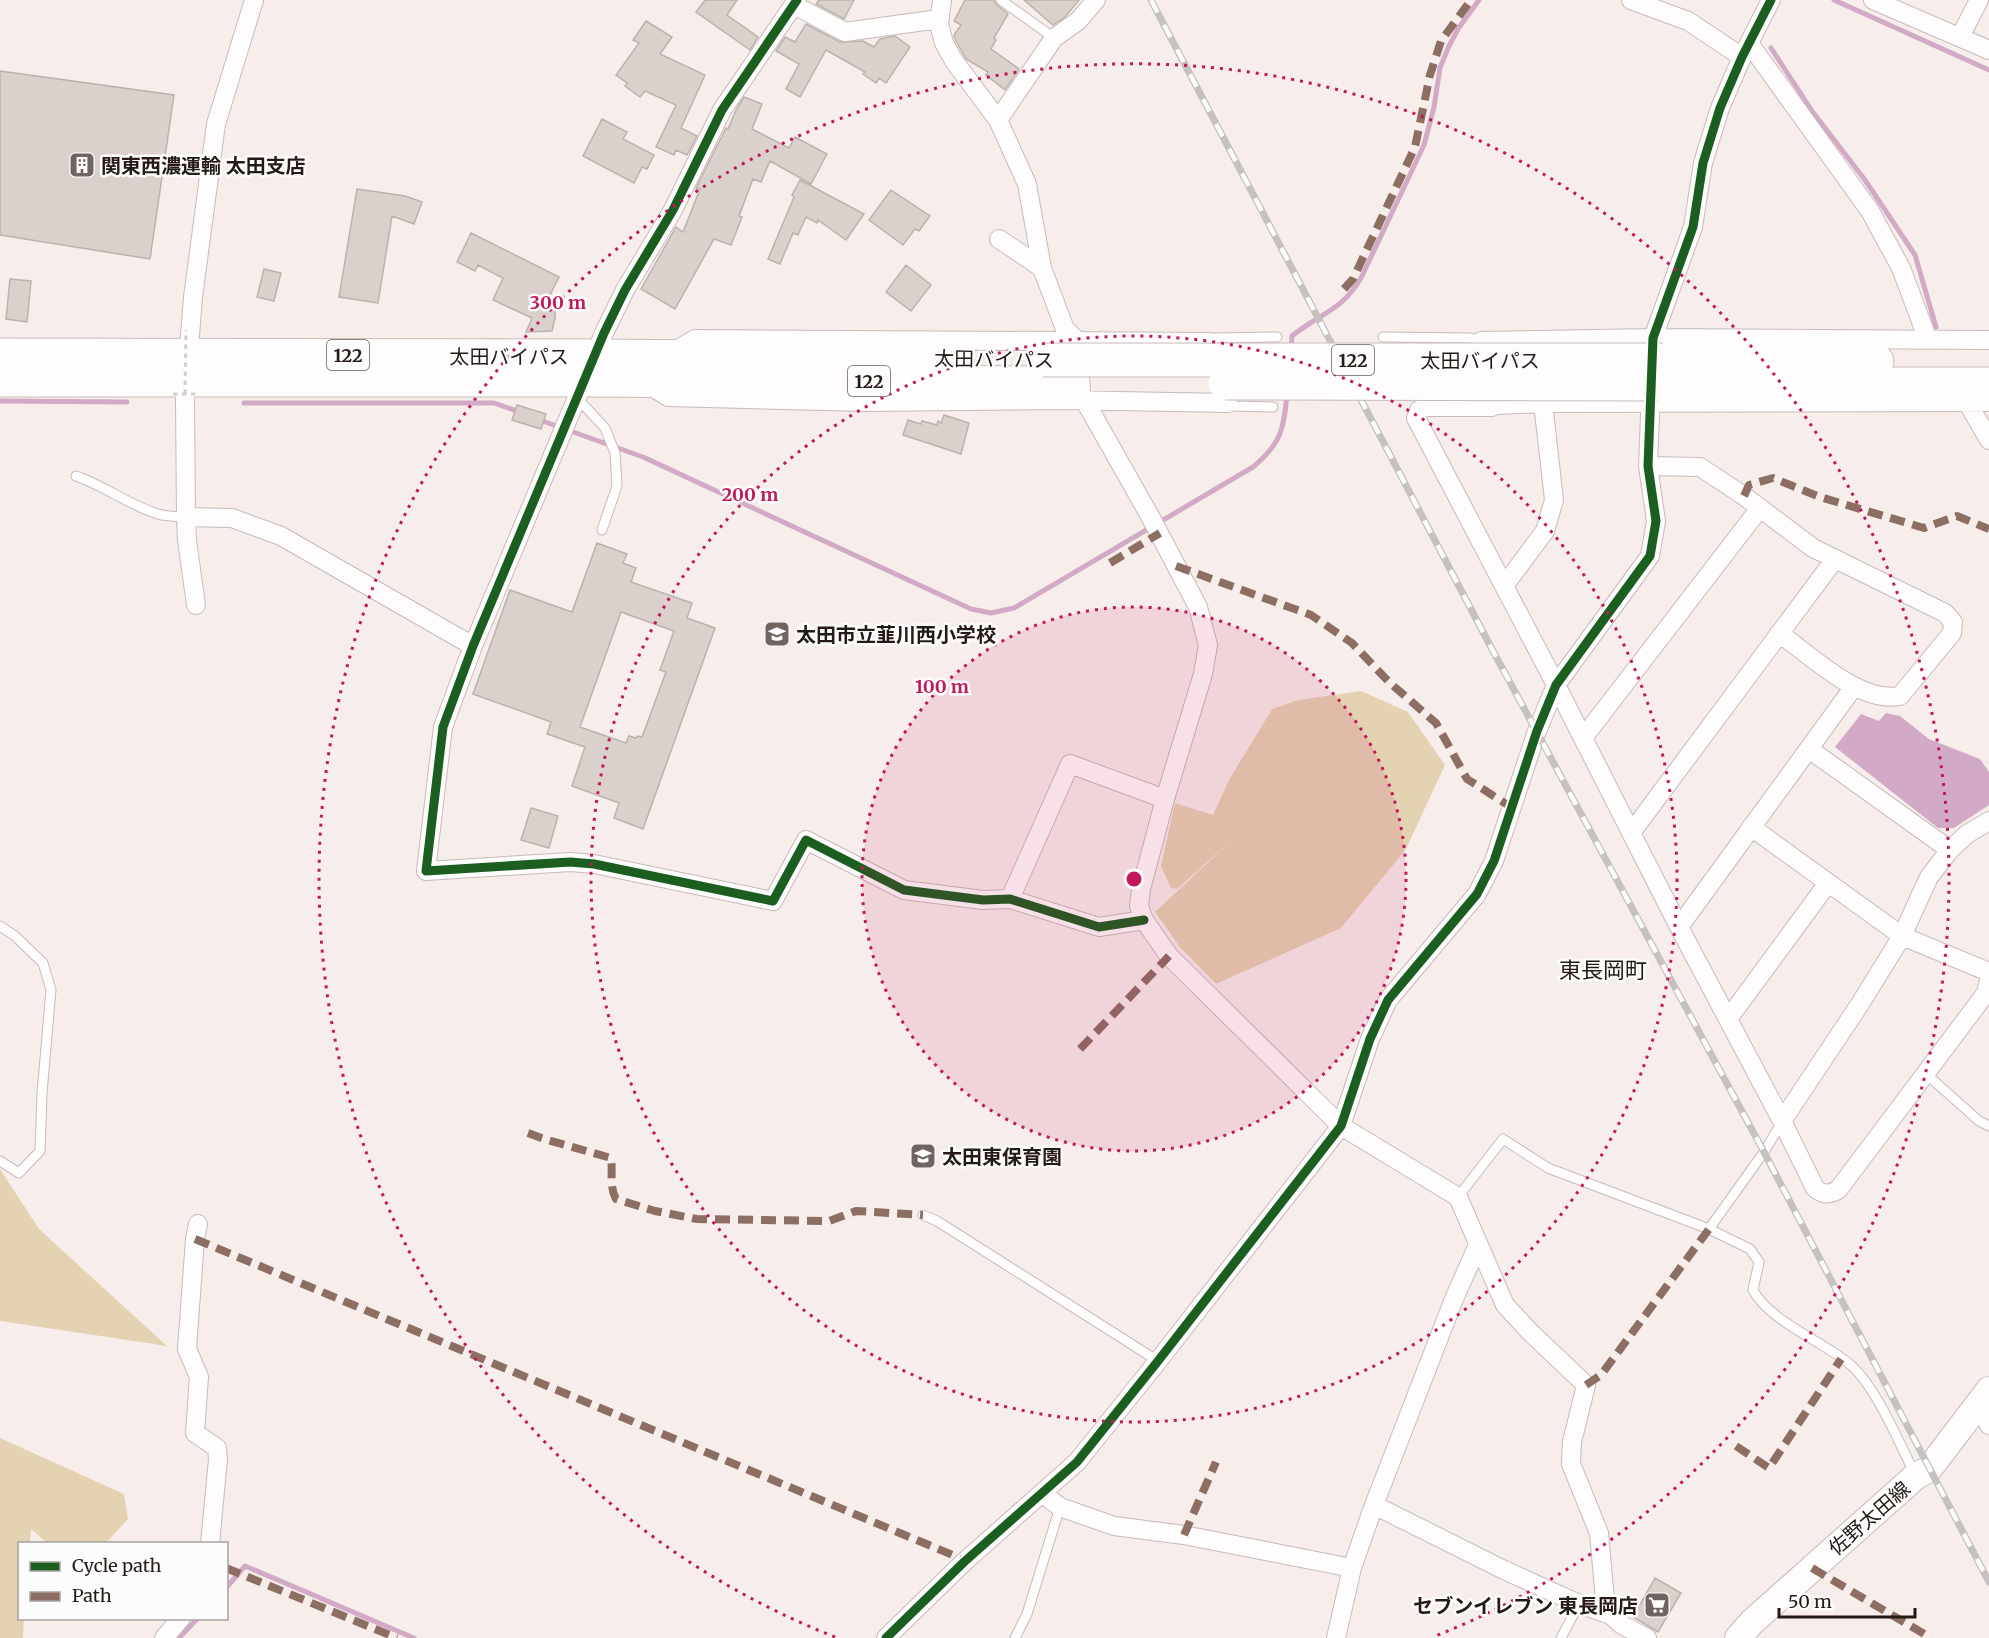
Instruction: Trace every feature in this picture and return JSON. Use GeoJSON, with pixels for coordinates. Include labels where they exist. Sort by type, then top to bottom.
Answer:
{"type":"FeatureCollection","features":[{"type":"Feature","properties":{"kind":"highway","name":"太田バイパス"},"geometry":{"type":"LineString","coordinates":[[585,378],[666,357],[1059,351],[1656,372],[1978,393]]}},
{"type":"Feature","properties":{"kind":"highway","name":"太田バイパス"},"geometry":{"type":"LineString","coordinates":[[0,380],[186,375],[585,378],[642,381],[1059,351]]}},
{"type":"Feature","properties":{"kind":"highway","name":"太田バイパス"},"geometry":{"type":"LineString","coordinates":[[0,355],[186,375]]}},
{"type":"Feature","properties":{"kind":"highway","name":"太田バイパス"},"geometry":{"type":"LineString","coordinates":[[1656,372],[1989,362]]}},
{"type":"Feature","properties":{"kind":"main road","name":"佐野太田線"},"geometry":{"type":"LineString","coordinates":[[1738,1638],[1761,1614],[1916,1476],[1929,1470],[1986,1406]]}},
{"type":"Feature","properties":{"kind":"street"},"geometry":{"type":"LineString","coordinates":[[196,605],[186,517],[186,375],[193,297],[216,124],[254,0]]}},
{"type":"Feature","properties":{"kind":"street"},"geometry":{"type":"LineString","coordinates":[[942,0],[939,24],[945,43],[954,61],[998,120],[1027,184],[1066,394],[1085,401],[1198,607],[1208,645],[1203,674],[1165,799],[1141,889],[1139,906],[1144,920],[1169,956],[1341,1126],[1458,1197],[1505,1305],[1586,1385],[1572,1442],[1571,1464],[1599,1533],[1605,1600],[1611,1615]]}},
{"type":"Feature","properties":{"kind":"street"},"geometry":{"type":"LineString","coordinates":[[998,120],[1054,38],[1078,21],[1096,0]]}},
{"type":"Feature","properties":{"kind":"street"},"geometry":{"type":"LineString","coordinates":[[1631,0],[1688,21],[1745,50],[1870,211],[1901,268],[1928,340]]}},
{"type":"Feature","properties":{"kind":"street"},"geometry":{"type":"LineString","coordinates":[[886,1638],[964,1562],[1077,1462],[1158,1361],[1341,1126],[1370,1039],[1388,1000],[1477,894],[1494,861],[1537,731],[1556,685],[1650,556],[1656,521],[1648,466],[1656,372],[1693,227],[1702,163],[1720,108],[1745,50],[1771,0]]}},
{"type":"Feature","properties":{"kind":"street"},"geometry":{"type":"LineString","coordinates":[[1873,0],[1989,50]]}},
{"type":"Feature","properties":{"kind":"street"},"geometry":{"type":"LineString","coordinates":[[1960,37],[1979,0]]}},
{"type":"Feature","properties":{"kind":"street"},"geometry":{"type":"LineString","coordinates":[[939,19],[845,32],[796,3],[722,110],[673,210],[626,290],[585,378],[473,646],[443,727],[426,871],[586,863],[773,901],[806,840],[904,890],[982,900],[1010,899],[1099,927],[1144,920]]}},
{"type":"Feature","properties":{"kind":"street"},"geometry":{"type":"LineString","coordinates":[[999,239],[1042,267]]}},
{"type":"Feature","properties":{"kind":"street"},"geometry":{"type":"LineString","coordinates":[[1989,340],[1928,340],[1656,372],[1542,403],[1492,407],[1426,407],[1419,410],[1416,418],[1556,685],[1678,927],[1782,1121],[1815,1188],[1822,1194],[1830,1194],[1838,1190],[1986,993],[1989,981]]}},
{"type":"Feature","properties":{"kind":"street"},"geometry":{"type":"LineString","coordinates":[[1481,341],[1656,372]]}},
{"type":"Feature","properties":{"kind":"street"},"geometry":{"type":"LineString","coordinates":[[1059,351],[1210,342]]}},
{"type":"Feature","properties":{"kind":"street"},"geometry":{"type":"LineString","coordinates":[[642,381],[668,397],[865,402],[1228,402]]}},
{"type":"Feature","properties":{"kind":"street"},"geometry":{"type":"LineString","coordinates":[[1978,393],[1989,402]]}},
{"type":"Feature","properties":{"kind":"street"},"geometry":{"type":"LineString","coordinates":[[1978,393],[1989,440]]}},
{"type":"Feature","properties":{"kind":"street"},"geometry":{"type":"LineString","coordinates":[[1504,586],[1545,531],[1554,500],[1542,403]]}},
{"type":"Feature","properties":{"kind":"street"},"geometry":{"type":"LineString","coordinates":[[1648,466],[1700,467],[1760,508],[1813,549],[1945,613],[1953,622],[1952,633],[1900,696],[1888,698],[1853,688],[1779,633]]}},
{"type":"Feature","properties":{"kind":"street"},"geometry":{"type":"LineString","coordinates":[[1583,738],[1760,508]]}},
{"type":"Feature","properties":{"kind":"street"},"geometry":{"type":"LineString","coordinates":[[186,517],[232,518],[281,536],[473,646]]}},
{"type":"Feature","properties":{"kind":"street"},"geometry":{"type":"LineString","coordinates":[[1631,833],[1835,559]]}},
{"type":"Feature","properties":{"kind":"street"},"geometry":{"type":"LineString","coordinates":[[1678,927],[1853,688]]}},
{"type":"Feature","properties":{"kind":"street"},"geometry":{"type":"LineString","coordinates":[[1809,749],[1950,850]]}},
{"type":"Feature","properties":{"kind":"street"},"geometry":{"type":"LineString","coordinates":[[1010,899],[1070,764],[1165,799]]}},
{"type":"Feature","properties":{"kind":"street"},"geometry":{"type":"LineString","coordinates":[[1782,1121],[1902,936],[1929,877],[1950,850],[1967,834],[1989,821]]}},
{"type":"Feature","properties":{"kind":"street"},"geometry":{"type":"LineString","coordinates":[[1752,827],[1902,936],[1989,972]]}},
{"type":"Feature","properties":{"kind":"street"},"geometry":{"type":"LineString","coordinates":[[1728,1019],[1828,883]]}},
{"type":"Feature","properties":{"kind":"street"},"geometry":{"type":"LineString","coordinates":[[198,1224],[194,1248],[187,1349],[199,1377],[195,1433],[217,1448],[210,1542]]}},
{"type":"Feature","properties":{"kind":"street"},"geometry":{"type":"LineString","coordinates":[[1336,1638],[1352,1568],[1374,1505],[1454,1299],[1478,1245]]}},
{"type":"Feature","properties":{"kind":"street"},"geometry":{"type":"LineString","coordinates":[[1043,1494],[1059,1507],[1114,1526],[1184,1535],[1352,1568]]}},
{"type":"Feature","properties":{"kind":"street"},"geometry":{"type":"LineString","coordinates":[[1374,1505],[1504,1570],[1579,1604],[1611,1615],[1647,1638]]}},
{"type":"Feature","properties":{"kind":"street"},"geometry":{"type":"LineString","coordinates":[[164,1638],[179,1620]]}},
{"type":"Feature","properties":{"kind":"lane"},"geometry":{"type":"LineString","coordinates":[[1001,0],[1054,38]]}},
{"type":"Feature","properties":{"kind":"lane"},"geometry":{"type":"LineString","coordinates":[[1210,342],[1215,338],[1277,337]]}},
{"type":"Feature","properties":{"kind":"lane"},"geometry":{"type":"LineString","coordinates":[[1383,337],[1470,338],[1481,341]]}},
{"type":"Feature","properties":{"kind":"lane"},"geometry":{"type":"LineString","coordinates":[[585,378],[615,453],[617,486],[602,530]]}},
{"type":"Feature","properties":{"kind":"lane"},"geometry":{"type":"LineString","coordinates":[[1228,402],[1234,406],[1273,407]]}},
{"type":"Feature","properties":{"kind":"lane"},"geometry":{"type":"LineString","coordinates":[[76,476],[96,483],[160,515],[186,517]]}},
{"type":"Feature","properties":{"kind":"lane"},"geometry":{"type":"LineString","coordinates":[[0,926],[15,936],[43,963],[51,990],[42,1093],[40,1151],[19,1173],[0,1161]]}},
{"type":"Feature","properties":{"kind":"lane"},"geometry":{"type":"LineString","coordinates":[[1925,1073],[1979,1121],[1989,1126]]}},
{"type":"Feature","properties":{"kind":"lane"},"geometry":{"type":"LineString","coordinates":[[1709,1228],[1764,1152],[1782,1121]]}},
{"type":"Feature","properties":{"kind":"lane"},"geometry":{"type":"LineString","coordinates":[[1458,1197],[1503,1139],[1548,1168],[1709,1228],[1750,1249],[1759,1262],[1753,1290],[1758,1299],[1852,1366],[1871,1389],[1916,1476]]}},
{"type":"Feature","properties":{"kind":"lane"},"geometry":{"type":"LineString","coordinates":[[923,1215],[937,1221],[1158,1361]]}},
{"type":"Feature","properties":{"kind":"lane"},"geometry":{"type":"LineString","coordinates":[[1015,1638],[1027,1614],[1059,1507]]}},
{"type":"Feature","properties":{"kind":"lane"},"geometry":{"type":"LineString","coordinates":[[1562,1638],[1579,1604]]}},
{"type":"Feature","properties":{"kind":"shaded area"},"geometry":{"type":"Polygon","coordinates":[[[1361,691],[1408,712],[1445,765],[1406,849],[1341,928],[1216,984],[1180,947],[1155,912],[1234,838],[1177,889],[1171,888],[1161,866],[1175,803],[1213,815],[1229,780],[1272,709],[1298,700],[1361,691]]]}},
{"type":"Feature","properties":{"kind":"shaded area"},"geometry":{"type":"Polygon","coordinates":[[[1886,713],[1900,716],[1929,739],[1980,759],[1989,772],[1989,805],[1954,828],[1938,828],[1835,747],[1861,714],[1879,721],[1886,713]]]}},
{"type":"Feature","properties":{"kind":"shaded area"},"geometry":{"type":"Polygon","coordinates":[[[0,1169],[39,1229],[167,1346],[0,1321],[0,1169]]]}},
{"type":"Feature","properties":{"kind":"shaded area"},"geometry":{"type":"Polygon","coordinates":[[[0,1438],[124,1494],[128,1519],[107,1542],[46,1542],[31,1529],[30,1542],[18,1542],[18,1620],[24,1620],[23,1638],[0,1638],[0,1438]]]}},
{"type":"Feature","properties":{"kind":"building"},"geometry":{"type":"Polygon","coordinates":[[[705,0],[737,0],[727,15],[758,37],[750,50],[696,12],[705,0]]]}},
{"type":"Feature","properties":{"kind":"building"},"geometry":{"type":"Polygon","coordinates":[[[819,0],[854,0],[844,19],[816,4],[819,0]]]}},
{"type":"Feature","properties":{"kind":"building"},"geometry":{"type":"Polygon","coordinates":[[[965,0],[994,0],[1008,14],[994,38],[996,40],[991,49],[1019,69],[1005,90],[986,75],[988,72],[966,59],[955,39],[954,35],[961,25],[954,21],[965,0]]]}},
{"type":"Feature","properties":{"kind":"building"},"geometry":{"type":"Polygon","coordinates":[[[1024,0],[1079,0],[1065,17],[1053,25],[1024,0]]]}},
{"type":"Feature","properties":{"kind":"building"},"geometry":{"type":"Polygon","coordinates":[[[646,21],[672,37],[660,54],[705,75],[681,128],[697,136],[687,155],[676,150],[674,155],[656,147],[676,105],[645,91],[640,97],[625,86],[627,83],[616,75],[639,43],[633,40],[646,21]]]}},
{"type":"Feature","properties":{"kind":"building"},"geometry":{"type":"Polygon","coordinates":[[[806,24],[840,42],[863,41],[874,47],[880,39],[895,36],[910,47],[886,83],[879,78],[876,83],[863,74],[865,72],[826,50],[800,97],[786,89],[799,64],[776,51],[785,37],[795,42],[806,24]]]}},
{"type":"Feature","properties":{"kind":"building","name":"関東西濃運輸 太田支店"},"geometry":{"type":"Polygon","coordinates":[[[0,71],[174,95],[150,259],[0,235],[0,71]]]}},
{"type":"Feature","properties":{"kind":"building"},"geometry":{"type":"Polygon","coordinates":[[[744,97],[762,104],[752,129],[789,148],[795,137],[827,154],[811,184],[770,161],[761,182],[753,179],[731,245],[714,239],[675,309],[641,289],[676,227],[683,232],[700,189],[696,188],[744,97]]]}},
{"type":"Feature","properties":{"kind":"building"},"geometry":{"type":"Polygon","coordinates":[[[602,119],[627,132],[623,139],[654,155],[647,169],[642,167],[634,183],[583,156],[602,119]]]}},
{"type":"Feature","properties":{"kind":"building"},"geometry":{"type":"Polygon","coordinates":[[[800,180],[864,214],[846,240],[818,220],[817,223],[806,217],[798,235],[793,233],[780,264],[768,259],[800,180]]]}},
{"type":"Feature","properties":{"kind":"building"},"geometry":{"type":"Polygon","coordinates":[[[357,189],[405,196],[422,202],[414,224],[392,216],[378,303],[339,297],[357,189]]]}},
{"type":"Feature","properties":{"kind":"building"},"geometry":{"type":"Polygon","coordinates":[[[891,190],[930,216],[919,231],[915,229],[903,245],[869,220],[891,190]]]}},
{"type":"Feature","properties":{"kind":"building"},"geometry":{"type":"Polygon","coordinates":[[[471,233],[559,277],[546,303],[555,309],[552,331],[526,332],[532,318],[493,300],[503,278],[478,265],[475,271],[457,262],[471,233]]]}},
{"type":"Feature","properties":{"kind":"building"},"geometry":{"type":"Polygon","coordinates":[[[906,265],[931,285],[911,311],[886,292],[906,265]]]}},
{"type":"Feature","properties":{"kind":"building"},"geometry":{"type":"Polygon","coordinates":[[[264,269],[281,273],[274,301],[257,297],[264,269]]]}},
{"type":"Feature","properties":{"kind":"building"},"geometry":{"type":"Polygon","coordinates":[[[10,279],[31,281],[27,322],[6,319],[10,279]]]}},
{"type":"Feature","properties":{"kind":"building"},"geometry":{"type":"Polygon","coordinates":[[[517,405],[546,414],[541,429],[512,420],[517,405]]]}},
{"type":"Feature","properties":{"kind":"building"},"geometry":{"type":"Polygon","coordinates":[[[944,415],[969,423],[961,454],[903,435],[908,420],[937,425],[938,421],[941,423],[944,415]]]}},
{"type":"Feature","properties":{"kind":"building"},"geometry":{"type":"Polygon","coordinates":[[[597,543],[627,554],[623,563],[636,568],[631,582],[692,603],[687,618],[715,628],[643,829],[614,818],[619,803],[572,786],[585,747],[547,734],[551,722],[473,694],[510,590],[572,612],[597,543]],[[621,612],[580,727],[626,743],[629,736],[642,737],[666,672],[660,670],[674,631],[621,612]]]}},
{"type":"Feature","properties":{"kind":"building"},"geometry":{"type":"Polygon","coordinates":[[[531,808],[558,816],[549,848],[521,840],[531,808]]]}},
{"type":"Feature","properties":{"kind":"building","name":"セブンイレブン 東長岡店"},"geometry":{"type":"Polygon","coordinates":[[[1655,1578],[1681,1593],[1658,1632],[1633,1617],[1655,1578]]]}},
{"type":"Feature","properties":{"kind":"waterway"},"geometry":{"type":"LineString","coordinates":[[1291,350],[1292,336],[1338,305],[1361,278],[1424,145],[1434,107],[1440,68],[1448,48],[1458,29],[1479,0]]}},
{"type":"Feature","properties":{"kind":"waterway"},"geometry":{"type":"LineString","coordinates":[[1834,0],[1989,70]]}},
{"type":"Feature","properties":{"kind":"waterway"},"geometry":{"type":"LineString","coordinates":[[1771,48],[1812,111],[1865,180],[1915,255],[1936,327]]}},
{"type":"Feature","properties":{"kind":"waterway"},"geometry":{"type":"LineString","coordinates":[[537,419],[643,457],[971,609],[991,613],[1014,608],[1253,467],[1270,450],[1280,434],[1287,393]]}},
{"type":"Feature","properties":{"kind":"waterway"},"geometry":{"type":"LineString","coordinates":[[0,401],[127,402]]}},
{"type":"Feature","properties":{"kind":"waterway"},"geometry":{"type":"LineString","coordinates":[[244,403],[494,403],[520,412]]}},
{"type":"Feature","properties":{"kind":"waterway"},"geometry":{"type":"LineString","coordinates":[[228,1586],[245,1566],[414,1638]]}},
{"type":"Feature","properties":{"kind":"waterway"},"geometry":{"type":"LineString","coordinates":[[179,1638],[196,1620]]}},
{"type":"Feature","properties":{"kind":"railway"},"geometry":{"type":"LineString","coordinates":[[1151,0],[1493,651],[1764,1152],[1989,1582]]}},
{"type":"Feature","properties":{"kind":"marked path"},"geometry":{"type":"LineString","coordinates":[[1344,289],[1353,279],[1415,147],[1430,75],[1441,41],[1471,0]]}},
{"type":"Feature","properties":{"kind":"marked path"},"geometry":{"type":"LineString","coordinates":[[1744,496],[1749,485],[1773,478],[1820,497],[1924,528],[1957,516],[1989,529]]}},
{"type":"Feature","properties":{"kind":"marked path"},"geometry":{"type":"LineString","coordinates":[[1110,563],[1160,533]]}},
{"type":"Feature","properties":{"kind":"marked path"},"geometry":{"type":"LineString","coordinates":[[1176,566],[1311,615],[1352,643],[1389,682],[1436,723],[1467,779],[1511,807]]}},
{"type":"Feature","properties":{"kind":"marked path"},"geometry":{"type":"LineString","coordinates":[[1080,1049],[1169,956]]}},
{"type":"Feature","properties":{"kind":"marked path"},"geometry":{"type":"LineString","coordinates":[[528,1133],[611,1158],[612,1184],[616,1199],[655,1211],[697,1219],[829,1221],[856,1211],[923,1215]]}},
{"type":"Feature","properties":{"kind":"marked path"},"geometry":{"type":"LineString","coordinates":[[1586,1385],[1601,1375],[1709,1229]]}},
{"type":"Feature","properties":{"kind":"marked path"},"geometry":{"type":"LineString","coordinates":[[195,1239],[955,1556],[964,1562]]}},
{"type":"Feature","properties":{"kind":"marked path"},"geometry":{"type":"LineString","coordinates":[[1736,1446],[1769,1468],[1841,1359]]}},
{"type":"Feature","properties":{"kind":"marked path"},"geometry":{"type":"LineString","coordinates":[[1184,1535],[1216,1462]]}},
{"type":"Feature","properties":{"kind":"marked path"},"geometry":{"type":"LineString","coordinates":[[1812,1568],[1931,1638]]}},
{"type":"Feature","properties":{"kind":"marked path"},"geometry":{"type":"LineString","coordinates":[[228,1569],[397,1638]]}},
{"type":"Feature","properties":{"kind":"cycle path"},"geometry":{"type":"LineString","coordinates":[[797,0],[722,110],[673,210],[625,290],[604,333],[473,646],[443,727],[426,871],[570,862],[594,864],[773,901],[806,840],[904,890],[983,900],[1010,899],[1099,927],[1144,920]]}},
{"type":"Feature","properties":{"kind":"cycle path"},"geometry":{"type":"LineString","coordinates":[[886,1638],[964,1562],[1077,1462],[1158,1361],[1341,1126],[1370,1039],[1388,1000],[1477,894],[1494,861],[1537,731],[1556,685],[1650,556],[1656,521],[1648,466],[1653,338],[1693,227],[1703,163],[1720,108],[1742,57],[1771,0]]}},
{"type":"Feature","properties":{"kind":"place","name":"関東西濃運輸 太田支店"},"geometry":{"type":"Point","coordinates":[82,165]}},
{"type":"Feature","properties":{"kind":"place","name":"太田市立韮川西小学校"},"geometry":{"type":"Point","coordinates":[777,634]}},
{"type":"Feature","properties":{"kind":"place","name":"太田東保育園"},"geometry":{"type":"Point","coordinates":[923,1156]}},
{"type":"Feature","properties":{"kind":"place","name":"セブンイレブン 東長岡店"},"geometry":{"type":"Point","coordinates":[1657,1605]}},
{"type":"Feature","properties":{"kind":"district","name":"東長岡町"},"geometry":{"type":"Point","coordinates":[1603,970]}}]}
